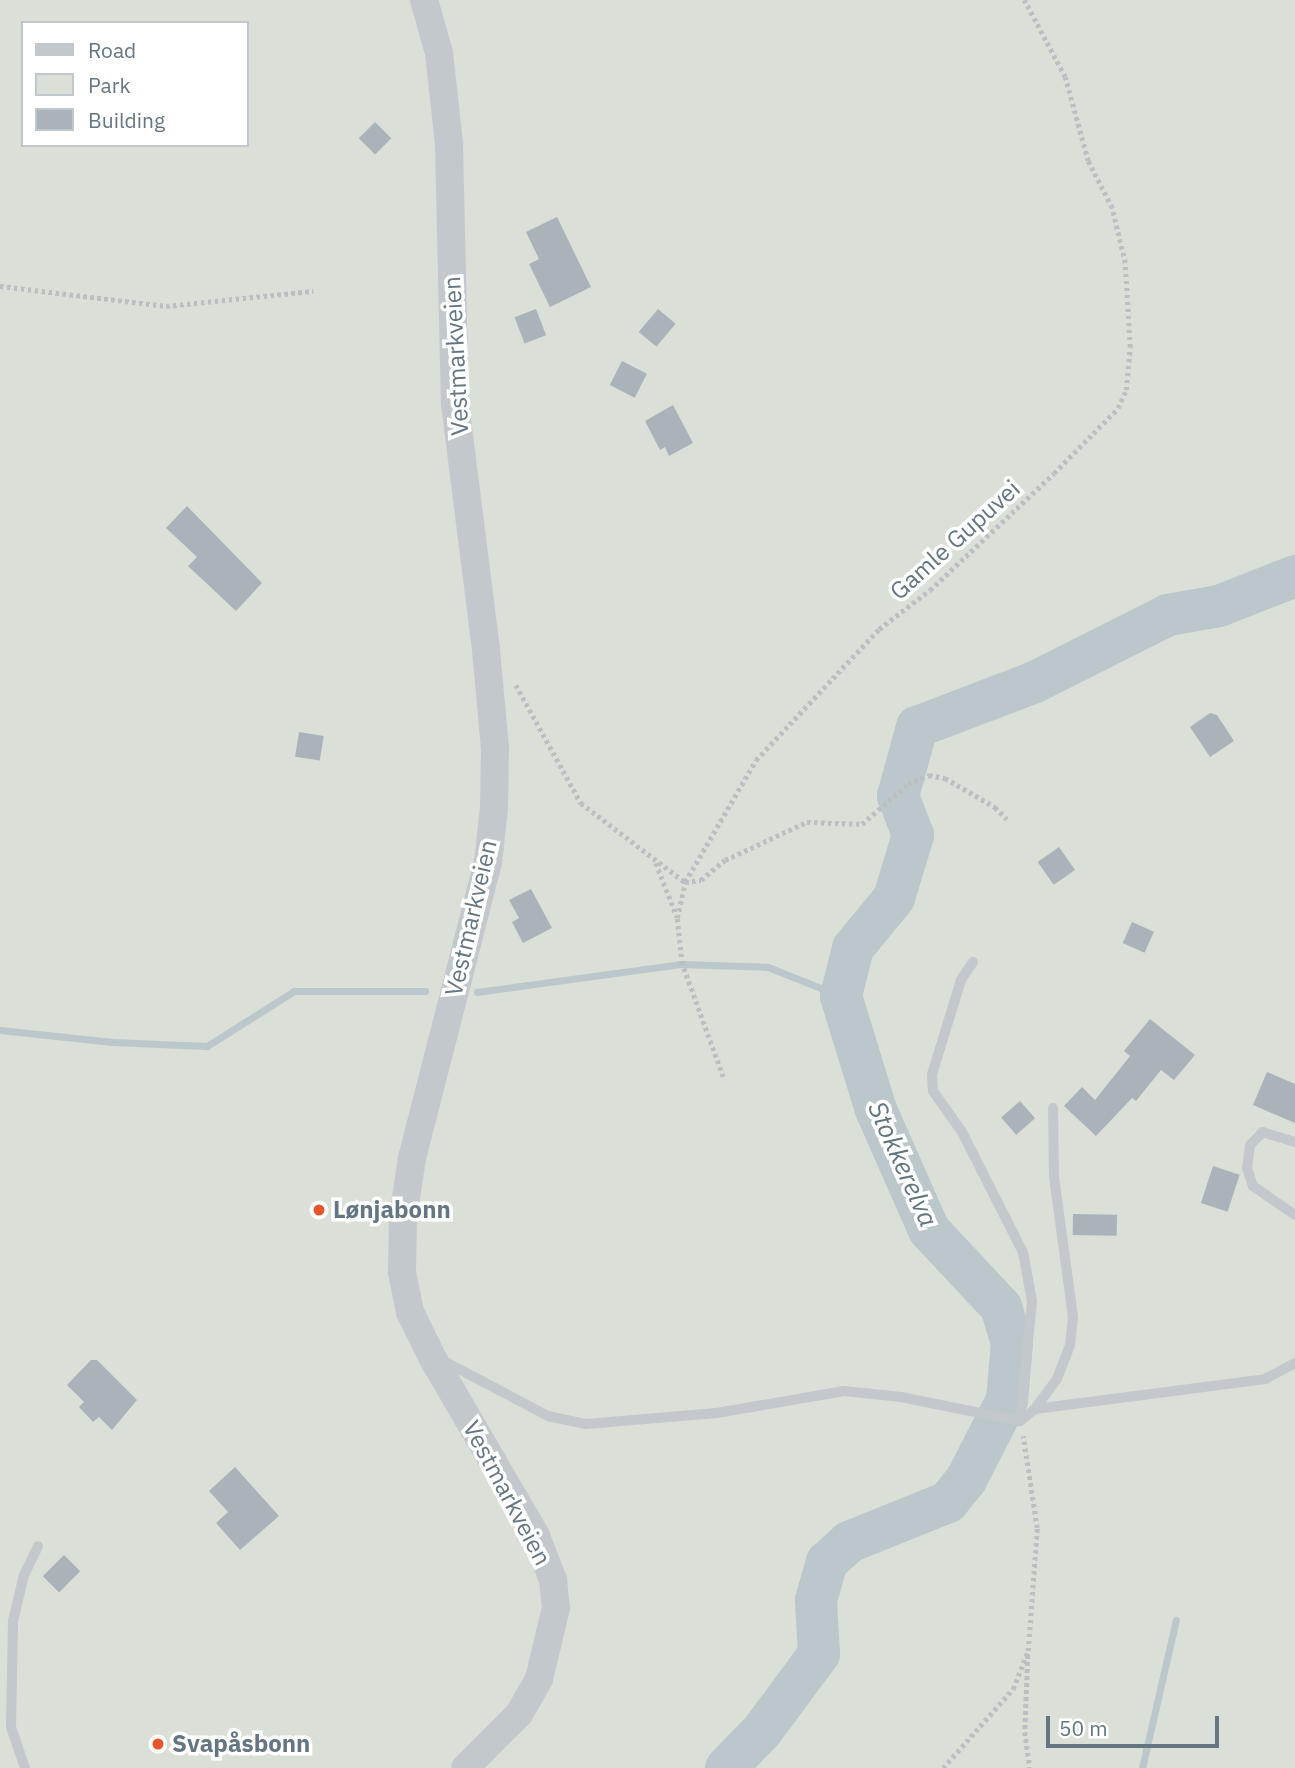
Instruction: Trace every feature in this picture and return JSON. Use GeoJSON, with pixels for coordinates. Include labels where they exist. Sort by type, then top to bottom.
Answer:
{"type":"FeatureCollection","features":[{"type":"Feature","properties":{"kind":"street","name":"Vestmarkveien"},"geometry":{"type":"LineString","coordinates":[[425,0],[439,53],[449,144],[456,404],[495,749],[488,862],[412,1158],[403,1218],[402,1272],[410,1312],[432,1357],[536,1536],[553,1580],[556,1608],[539,1679],[519,1714],[465,1768]]}},
{"type":"Feature","properties":{"kind":"lane"},"geometry":{"type":"LineString","coordinates":[[974,962],[961,980],[932,1074],[933,1091],[961,1132],[1023,1252],[1032,1301],[1020,1421]]}},
{"type":"Feature","properties":{"kind":"lane"},"geometry":{"type":"LineString","coordinates":[[1020,1421],[1035,1409],[1057,1379],[1070,1345],[1073,1317],[1054,1177],[1053,1108]]}},
{"type":"Feature","properties":{"kind":"lane"},"geometry":{"type":"LineString","coordinates":[[1295,1142],[1264,1132],[1250,1145],[1247,1168],[1253,1186],[1295,1215]]}},
{"type":"Feature","properties":{"kind":"lane"},"geometry":{"type":"LineString","coordinates":[[432,1357],[447,1359],[548,1416],[586,1424],[717,1413],[844,1391],[901,1397],[1020,1421]]}},
{"type":"Feature","properties":{"kind":"lane"},"geometry":{"type":"LineString","coordinates":[[1035,1409],[1265,1379],[1295,1362]]}},
{"type":"Feature","properties":{"kind":"lane"},"geometry":{"type":"LineString","coordinates":[[25,1768],[11,1727],[13,1621],[24,1575],[38,1546]]}},
{"type":"Feature","properties":{"kind":"path","name":"Gamle Gupuvei"},"geometry":{"type":"LineString","coordinates":[[723,1077],[682,964],[677,918],[685,882],[756,761],[879,629],[930,590],[1054,473],[1118,408],[1126,390],[1130,347],[1125,263],[1112,208],[1088,161],[1065,77],[1024,0]]}},
{"type":"Feature","properties":{"kind":"path"},"geometry":{"type":"LineString","coordinates":[[0,286],[166,306],[313,291]]}},
{"type":"Feature","properties":{"kind":"path"},"geometry":{"type":"LineString","coordinates":[[513,681],[540,723],[580,803],[655,863],[685,882],[701,880],[725,860],[807,822],[862,824],[908,784],[929,775],[945,778],[995,807],[1008,820]]}},
{"type":"Feature","properties":{"kind":"path"},"geometry":{"type":"LineString","coordinates":[[655,863],[677,918]]}},
{"type":"Feature","properties":{"kind":"path"},"geometry":{"type":"LineString","coordinates":[[1020,1421],[1031,1469],[1037,1528],[1028,1651],[1026,1732],[1030,1768]]}},
{"type":"Feature","properties":{"kind":"path"},"geometry":{"type":"LineString","coordinates":[[943,1768],[1013,1689],[1028,1651]]}},
{"type":"Feature","properties":{"kind":"green space"},"geometry":{"type":"Polygon","coordinates":[[[0,0],[1295,0],[1295,1768],[0,1768],[0,0]]]}},
{"type":"Feature","properties":{"kind":"building"},"geometry":{"type":"Polygon","coordinates":[[[375,122],[391,138],[375,155],[359,138],[375,122]]]}},
{"type":"Feature","properties":{"kind":"building"},"geometry":{"type":"Polygon","coordinates":[[[557,217],[591,287],[550,307],[529,264],[539,259],[526,232],[557,217]]]}},
{"type":"Feature","properties":{"kind":"building"},"geometry":{"type":"Polygon","coordinates":[[[536,309],[546,335],[525,343],[515,317],[536,309]]]}},
{"type":"Feature","properties":{"kind":"building"},"geometry":{"type":"Polygon","coordinates":[[[658,309],[676,324],[656,347],[639,332],[658,309]]]}},
{"type":"Feature","properties":{"kind":"building"},"geometry":{"type":"Polygon","coordinates":[[[622,361],[647,374],[635,398],[610,385],[622,361]]]}},
{"type":"Feature","properties":{"kind":"building"},"geometry":{"type":"Polygon","coordinates":[[[673,405],[693,443],[669,456],[665,447],[660,450],[645,421],[673,405]]]}},
{"type":"Feature","properties":{"kind":"building"},"geometry":{"type":"Polygon","coordinates":[[[187,506],[262,583],[236,611],[188,566],[197,557],[166,528],[187,506]]]}},
{"type":"Feature","properties":{"kind":"building"},"geometry":{"type":"Polygon","coordinates":[[[1210,713],[1217,715],[1234,741],[1210,757],[1190,727],[1210,713]]]}},
{"type":"Feature","properties":{"kind":"building"},"geometry":{"type":"Polygon","coordinates":[[[299,732],[324,736],[320,761],[295,757],[299,732]]]}},
{"type":"Feature","properties":{"kind":"building"},"geometry":{"type":"Polygon","coordinates":[[[1059,847],[1075,870],[1054,885],[1038,862],[1059,847]]]}},
{"type":"Feature","properties":{"kind":"building"},"geometry":{"type":"Polygon","coordinates":[[[531,889],[552,928],[523,943],[512,922],[519,918],[509,900],[531,889]]]}},
{"type":"Feature","properties":{"kind":"building"},"geometry":{"type":"Polygon","coordinates":[[[1132,922],[1154,932],[1145,953],[1123,943],[1132,922]]]}},
{"type":"Feature","properties":{"kind":"building"},"geometry":{"type":"Polygon","coordinates":[[[1150,1019],[1195,1055],[1174,1080],[1161,1070],[1136,1101],[1132,1098],[1096,1136],[1064,1106],[1082,1087],[1095,1100],[1130,1056],[1124,1051],[1150,1019]]]}},
{"type":"Feature","properties":{"kind":"building"},"geometry":{"type":"Polygon","coordinates":[[[1267,1072],[1295,1084],[1295,1123],[1253,1105],[1267,1072]]]}},
{"type":"Feature","properties":{"kind":"building"},"geometry":{"type":"Polygon","coordinates":[[[1020,1101],[1035,1118],[1016,1135],[1001,1117],[1020,1101]]]}},
{"type":"Feature","properties":{"kind":"building"},"geometry":{"type":"Polygon","coordinates":[[[1213,1166],[1240,1175],[1228,1212],[1201,1203],[1213,1166]]]}},
{"type":"Feature","properties":{"kind":"building"},"geometry":{"type":"Polygon","coordinates":[[[1073,1214],[1117,1215],[1117,1236],[1073,1235],[1073,1214]]]}},
{"type":"Feature","properties":{"kind":"building"},"geometry":{"type":"Polygon","coordinates":[[[91,1360],[97,1360],[137,1400],[112,1430],[99,1417],[93,1422],[79,1407],[84,1402],[67,1385],[91,1360]]]}},
{"type":"Feature","properties":{"kind":"building"},"geometry":{"type":"Polygon","coordinates":[[[235,1467],[279,1516],[240,1550],[216,1523],[228,1512],[209,1491],[235,1467]]]}},
{"type":"Feature","properties":{"kind":"building"},"geometry":{"type":"Polygon","coordinates":[[[64,1555],[80,1571],[59,1592],[43,1576],[64,1555]]]}},
{"type":"Feature","properties":{"kind":"waterway","name":"Stokkerelva"},"geometry":{"type":"LineString","coordinates":[[726,1768],[762,1731],[819,1654],[816,1600],[827,1562],[849,1542],[948,1502],[966,1480],[1007,1400],[1012,1343],[1001,1307],[929,1230],[876,1110],[841,996],[853,948],[894,898],[913,835],[898,796],[917,727],[1035,682],[1168,615],[1219,606],[1295,576]]}},
{"type":"Feature","properties":{"kind":"waterway"},"geometry":{"type":"LineString","coordinates":[[477,992],[682,964],[768,967],[841,996]]}},
{"type":"Feature","properties":{"kind":"waterway"},"geometry":{"type":"LineString","coordinates":[[0,1030],[112,1042],[207,1046],[294,991],[425,991]]}},
{"type":"Feature","properties":{"kind":"waterway"},"geometry":{"type":"LineString","coordinates":[[1142,1768],[1176,1620]]}},
{"type":"Feature","properties":{"kind":"place","name":"Lønjabonn"},"geometry":{"type":"Point","coordinates":[319,1210]}},
{"type":"Feature","properties":{"kind":"place","name":"Svapåsbonn"},"geometry":{"type":"Point","coordinates":[158,1744]}}]}
